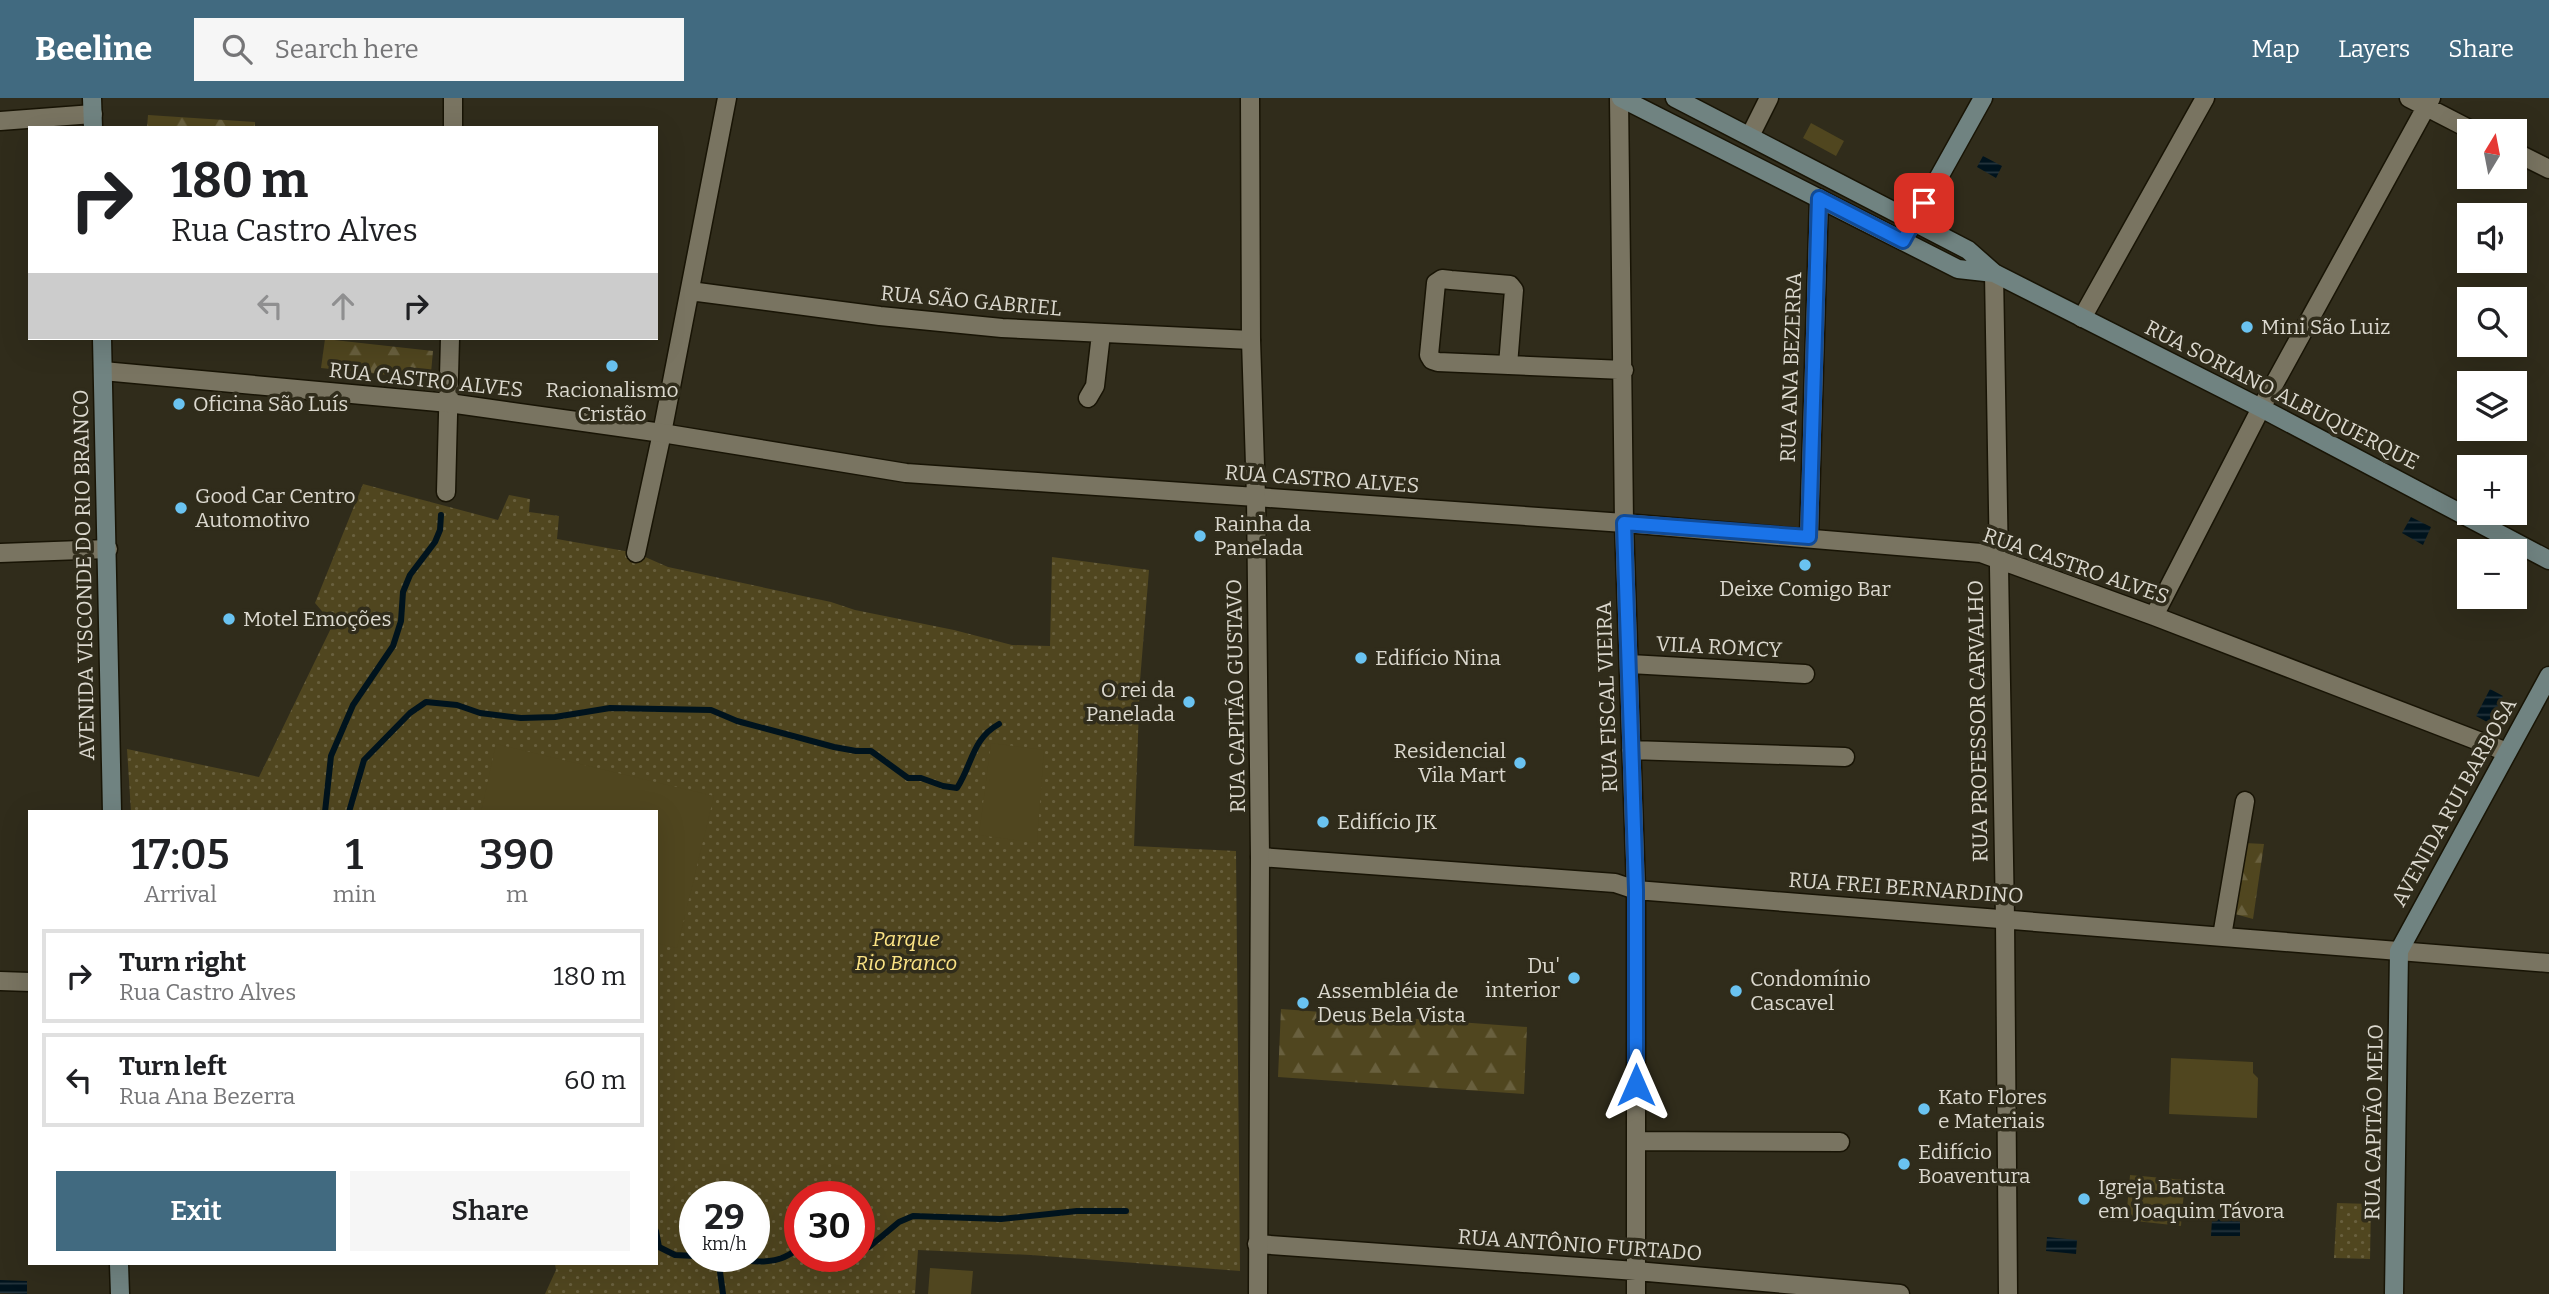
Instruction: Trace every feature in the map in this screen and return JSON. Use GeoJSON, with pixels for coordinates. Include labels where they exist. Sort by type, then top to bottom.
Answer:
{"type":"FeatureCollection","features":[{"type":"Feature","properties":{"kind":"main road","name":"RUA SORIANO ALBUQUERQUE"},"geometry":{"type":"LineString","coordinates":[[1620,98],[1958,269],[1994,273]]}},
{"type":"Feature","properties":{"kind":"main road","name":"RUA SORIANO ALBUQUERQUE"},"geometry":{"type":"LineString","coordinates":[[1675,98],[1968,250],[1994,273],[2261,408],[2549,560]]}},
{"type":"Feature","properties":{"kind":"main road"},"geometry":{"type":"LineString","coordinates":[[1903,241],[1983,98]]}},
{"type":"Feature","properties":{"kind":"main road","name":"AVENIDA VISCONDE DO RIO BRANCO"},"geometry":{"type":"LineString","coordinates":[[102,340],[111,810]]}},
{"type":"Feature","properties":{"kind":"main road","name":"AVENIDA RUI BARBOSA"},"geometry":{"type":"LineString","coordinates":[[2399,951],[2549,676]]}},
{"type":"Feature","properties":{"kind":"main road","name":"RUA CAPITÃO MELO"},"geometry":{"type":"LineString","coordinates":[[2394,1294],[2399,951]]}},
{"type":"Feature","properties":{"kind":"main road"},"geometry":{"type":"LineString","coordinates":[[119,1265],[120,1294]]}},
{"type":"Feature","properties":{"kind":"street"},"geometry":{"type":"LineString","coordinates":[[453,98],[453,126]]}},
{"type":"Feature","properties":{"kind":"street"},"geometry":{"type":"LineString","coordinates":[[636,553],[727,98]]}},
{"type":"Feature","properties":{"kind":"street","name":"RUA CAPITÃO GUSTAVO"},"geometry":{"type":"LineString","coordinates":[[1250,98],[1251,340],[1261,857],[1258,1294]]}},
{"type":"Feature","properties":{"kind":"street","name":"RUA FISCAL VIEIRA"},"geometry":{"type":"LineString","coordinates":[[1620,98],[1624,523],[1636,890],[1636,1294]]}},
{"type":"Feature","properties":{"kind":"street"},"geometry":{"type":"LineString","coordinates":[[1749,136],[1769,98]]}},
{"type":"Feature","properties":{"kind":"street"},"geometry":{"type":"LineString","coordinates":[[2082,318],[2205,98]]}},
{"type":"Feature","properties":{"kind":"street"},"geometry":{"type":"LineString","coordinates":[[2409,98],[2429,103],[2457,121]]}},
{"type":"Feature","properties":{"kind":"street"},"geometry":{"type":"LineString","coordinates":[[2154,617],[2261,408],[2429,103]]}},
{"type":"Feature","properties":{"kind":"street"},"geometry":{"type":"LineString","coordinates":[[0,121],[93,113]]}},
{"type":"Feature","properties":{"kind":"street"},"geometry":{"type":"LineString","coordinates":[[2527,158],[2549,169]]}},
{"type":"Feature","properties":{"kind":"street","name":"RUA ANA BEZERRA"},"geometry":{"type":"LineString","coordinates":[[1809,537],[1819,198]]}},
{"type":"Feature","properties":{"kind":"street","name":"RUA PROFESSOR CARVALHO"},"geometry":{"type":"LineString","coordinates":[[1994,273],[2005,919],[2008,1294]]}},
{"type":"Feature","properties":{"kind":"street"},"geometry":{"type":"LineString","coordinates":[[1508,365],[1514,290],[1510,285],[1451,279],[1442,279],[1436,283],[1429,355],[1432,360],[1508,365],[1623,370]]}},
{"type":"Feature","properties":{"kind":"street","name":"RUA SÃO GABRIEL"},"geometry":{"type":"LineString","coordinates":[[690,290],[880,316],[1002,328],[1251,340]]}},
{"type":"Feature","properties":{"kind":"street"},"geometry":{"type":"LineString","coordinates":[[1088,398],[1095,386],[1101,334]]}},
{"type":"Feature","properties":{"kind":"street"},"geometry":{"type":"LineString","coordinates":[[446,492],[450,340]]}},
{"type":"Feature","properties":{"kind":"street","name":"RUA CASTRO ALVES"},"geometry":{"type":"LineString","coordinates":[[103,371],[449,403],[662,433],[906,472],[1624,523],[1980,553],[2507,752]]}},
{"type":"Feature","properties":{"kind":"street"},"geometry":{"type":"LineString","coordinates":[[0,553],[108,550]]}},
{"type":"Feature","properties":{"kind":"street","name":"VILA ROMCY"},"geometry":{"type":"LineString","coordinates":[[1630,664],[1805,674]]}},
{"type":"Feature","properties":{"kind":"street"},"geometry":{"type":"LineString","coordinates":[[1631,750],[1845,757]]}},
{"type":"Feature","properties":{"kind":"street"},"geometry":{"type":"LineString","coordinates":[[2222,936],[2245,801]]}},
{"type":"Feature","properties":{"kind":"street","name":"RUA FREI BERNARDINO"},"geometry":{"type":"LineString","coordinates":[[1261,857],[1615,883],[1636,890],[2549,963]]}},
{"type":"Feature","properties":{"kind":"street"},"geometry":{"type":"LineString","coordinates":[[0,981],[28,982]]}},
{"type":"Feature","properties":{"kind":"street"},"geometry":{"type":"LineString","coordinates":[[1636,1141],[1840,1142]]}},
{"type":"Feature","properties":{"kind":"street","name":"RUA ANTÔNIO FURTADO"},"geometry":{"type":"LineString","coordinates":[[1257,1244],[1900,1294]]}},
{"type":"Feature","properties":{"kind":"green space"},"geometry":{"type":"Polygon","coordinates":[[[148,115],[255,122],[255,126],[147,126],[148,115]]]}},
{"type":"Feature","properties":{"kind":"green space"},"geometry":{"type":"Polygon","coordinates":[[[1811,123],[1844,141],[1836,156],[1803,138],[1811,123]]]}},
{"type":"Feature","properties":{"kind":"green space"},"geometry":{"type":"Polygon","coordinates":[[[325,340],[433,351],[431,373],[426,379],[321,368],[325,340]]]}},
{"type":"Feature","properties":{"kind":"green space","name":"Parque Rio Branco"},"geometry":{"type":"Polygon","coordinates":[[[363,484],[498,520],[509,495],[530,499],[529,512],[559,516],[557,539],[636,553],[668,567],[1012,645],[1050,646],[1052,557],[1149,570],[1140,681],[1134,846],[1236,851],[1240,1271],[1031,1255],[918,1250],[915,1294],[545,1294],[556,1270],[555,1265],[658,1265],[658,810],[131,810],[127,749],[259,777],[333,624],[315,603],[363,484]]]}},
{"type":"Feature","properties":{"kind":"green space"},"geometry":{"type":"Polygon","coordinates":[[[991,743],[1044,750],[1037,843],[979,835],[991,743]]]}},
{"type":"Feature","properties":{"kind":"green space"},"geometry":{"type":"Polygon","coordinates":[[[496,744],[714,796],[677,948],[658,943],[658,810],[481,810],[496,744]]]}},
{"type":"Feature","properties":{"kind":"green space"},"geometry":{"type":"Polygon","coordinates":[[[2245,843],[2264,844],[2253,919],[2235,914],[2234,908],[2245,843]]]}},
{"type":"Feature","properties":{"kind":"green space"},"geometry":{"type":"Polygon","coordinates":[[[1281,1009],[1527,1027],[1524,1094],[1278,1077],[1281,1009]]]}},
{"type":"Feature","properties":{"kind":"green space"},"geometry":{"type":"Polygon","coordinates":[[[2171,1058],[2253,1062],[2253,1073],[2258,1078],[2257,1118],[2169,1114],[2171,1058]]]}},
{"type":"Feature","properties":{"kind":"green space"},"geometry":{"type":"Polygon","coordinates":[[[2130,1175],[2185,1180],[2181,1226],[2126,1220],[2130,1175]]]}},
{"type":"Feature","properties":{"kind":"green space"},"geometry":{"type":"Polygon","coordinates":[[[2337,1203],[2371,1204],[2370,1259],[2334,1258],[2337,1203]]]}},
{"type":"Feature","properties":{"kind":"green space"},"geometry":{"type":"Polygon","coordinates":[[[930,1268],[973,1271],[971,1294],[928,1294],[930,1268]]]}},
{"type":"Feature","properties":{"kind":"water"},"geometry":{"type":"Polygon","coordinates":[[[1983,156],[2002,166],[1996,178],[1977,167],[1983,156]]]}},
{"type":"Feature","properties":{"kind":"water"},"geometry":{"type":"Polygon","coordinates":[[[2411,517],[2431,527],[2423,545],[2402,533],[2411,517]]]}},
{"type":"Feature","properties":{"kind":"water"},"geometry":{"type":"Polygon","coordinates":[[[2490,689],[2503,696],[2489,723],[2476,716],[2490,689]]]}},
{"type":"Feature","properties":{"kind":"water"},"geometry":{"type":"Polygon","coordinates":[[[2212,1219],[2240,1220],[2240,1236],[2211,1236],[2212,1219]]]}},
{"type":"Feature","properties":{"kind":"water"},"geometry":{"type":"Polygon","coordinates":[[[2047,1237],[2077,1240],[2076,1254],[2046,1251],[2047,1237]]]}},
{"type":"Feature","properties":{"kind":"water"},"geometry":{"type":"Polygon","coordinates":[[[0,1280],[27,1281],[27,1294],[0,1293],[0,1280]]]}},
{"type":"Feature","properties":{"kind":"waterway"},"geometry":{"type":"LineString","coordinates":[[325,810],[331,756],[353,705],[393,646],[401,621],[403,592],[410,575],[435,542],[440,530],[441,515]]}},
{"type":"Feature","properties":{"kind":"waterway"},"geometry":{"type":"LineString","coordinates":[[350,810],[364,760],[410,713],[426,702],[457,705],[480,713],[521,718],[555,717],[610,708],[711,710],[737,721],[834,747],[871,751],[908,778],[921,778],[957,788],[978,744],[999,724]]}},
{"type":"Feature","properties":{"kind":"waterway"},"geometry":{"type":"LineString","coordinates":[[875,1242],[899,1222],[913,1216],[1001,1219],[1077,1211],[1126,1211]]}},
{"type":"Feature","properties":{"kind":"waterway"},"geometry":{"type":"LineString","coordinates":[[658,1242],[659,1247],[679,1255]]}},
{"type":"Feature","properties":{"kind":"waterway"},"geometry":{"type":"LineString","coordinates":[[770,1261],[784,1257]]}},
{"type":"Feature","properties":{"kind":"waterway"},"geometry":{"type":"LineString","coordinates":[[720,1272],[723,1294]]}},
{"type":"Feature","properties":{"kind":"place","name":"Mini São Luiz"},"geometry":{"type":"Point","coordinates":[2247,327]}},
{"type":"Feature","properties":{"kind":"place","name":"Racionalismo Cristão"},"geometry":{"type":"Point","coordinates":[612,366]}},
{"type":"Feature","properties":{"kind":"place","name":"Oficina São Luís"},"geometry":{"type":"Point","coordinates":[179,404]}},
{"type":"Feature","properties":{"kind":"place","name":"Good Car Centro Automotivo"},"geometry":{"type":"Point","coordinates":[181,508]}},
{"type":"Feature","properties":{"kind":"place","name":"Rainha da Panelada"},"geometry":{"type":"Point","coordinates":[1200,536]}},
{"type":"Feature","properties":{"kind":"place","name":"Deixe Comigo Bar"},"geometry":{"type":"Point","coordinates":[1805,565]}},
{"type":"Feature","properties":{"kind":"place","name":"Motel Emoções"},"geometry":{"type":"Point","coordinates":[229,619]}},
{"type":"Feature","properties":{"kind":"place","name":"Edifício Nina"},"geometry":{"type":"Point","coordinates":[1361,658]}},
{"type":"Feature","properties":{"kind":"place","name":"O rei da Panelada"},"geometry":{"type":"Point","coordinates":[1189,702]}},
{"type":"Feature","properties":{"kind":"place","name":"Residencial Vila Mart"},"geometry":{"type":"Point","coordinates":[1520,763]}},
{"type":"Feature","properties":{"kind":"place","name":"Edifício JK"},"geometry":{"type":"Point","coordinates":[1323,822]}},
{"type":"Feature","properties":{"kind":"place","name":"Du' interior"},"geometry":{"type":"Point","coordinates":[1574,978]}},
{"type":"Feature","properties":{"kind":"place","name":"Condomínio Cascavel"},"geometry":{"type":"Point","coordinates":[1736,991]}},
{"type":"Feature","properties":{"kind":"place","name":"Assembléia de Deus Bela Vista"},"geometry":{"type":"Point","coordinates":[1303,1003]}},
{"type":"Feature","properties":{"kind":"place","name":"Kato Flores e Materiais"},"geometry":{"type":"Point","coordinates":[1924,1109]}},
{"type":"Feature","properties":{"kind":"place","name":"Edifício Boaventura"},"geometry":{"type":"Point","coordinates":[1904,1164]}},
{"type":"Feature","properties":{"kind":"place","name":"Igreja Batista em Joaquim Távora"},"geometry":{"type":"Point","coordinates":[2084,1199]}},
{"type":"Feature","properties":{"kind":"route"},"geometry":{"type":"LineString","coordinates":[[1636,1085],[1636,890],[1624,523],[1809,537],[1819,198],[1903,241],[1924,203]]}}]}
